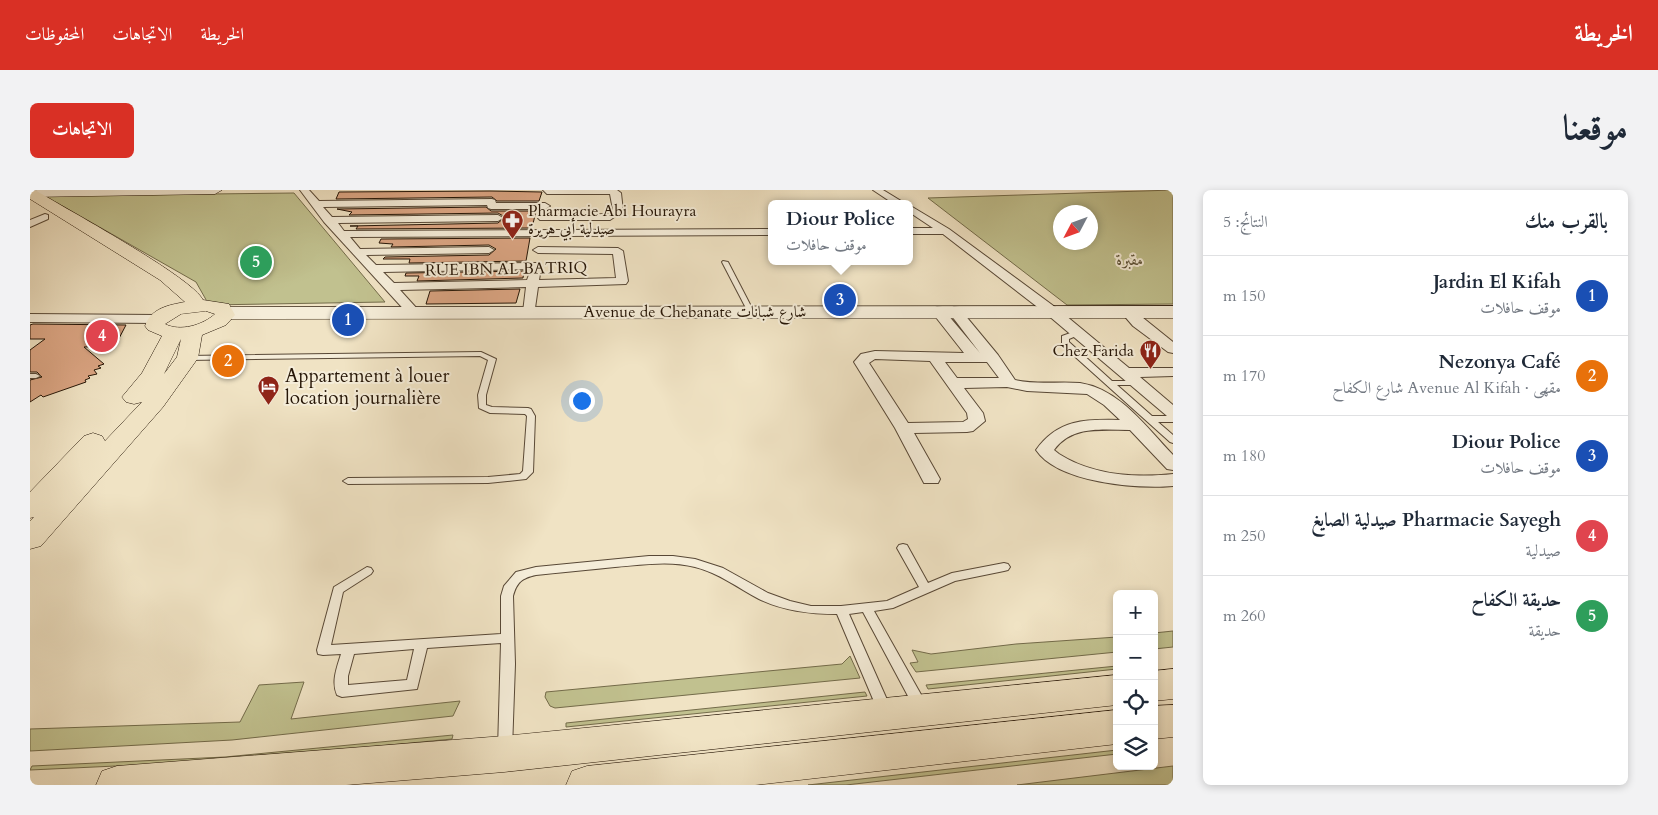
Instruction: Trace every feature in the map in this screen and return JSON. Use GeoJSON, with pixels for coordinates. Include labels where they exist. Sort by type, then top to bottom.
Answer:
{"type":"FeatureCollection","features":[{"type":"Feature","properties":{"kind":"main road"},"geometry":{"type":"LineString","coordinates":[[30,539],[155,402],[186,358],[175,323],[174,300],[150,280],[45,217],[40,194]]}},
{"type":"Feature","properties":{"kind":"main road"},"geometry":{"type":"LineString","coordinates":[[40,194],[166,276],[192,296],[196,305]]}},
{"type":"Feature","properties":{"kind":"main road"},"geometry":{"type":"LineString","coordinates":[[30,509],[152,376],[175,323],[196,305],[222,308],[224,316],[214,324],[175,323]]}},
{"type":"Feature","properties":{"kind":"main road"},"geometry":{"type":"LineString","coordinates":[[1158,686],[1173,684]]}},
{"type":"Feature","properties":{"kind":"main road"},"geometry":{"type":"LineString","coordinates":[[117,785],[504,754],[1113,690]]}},
{"type":"Feature","properties":{"kind":"main road"},"geometry":{"type":"LineString","coordinates":[[1158,723],[1173,721]]}},
{"type":"Feature","properties":{"kind":"main road"},"geometry":{"type":"LineString","coordinates":[[587,785],[1113,727]]}},
{"type":"Feature","properties":{"kind":"street"},"geometry":{"type":"LineString","coordinates":[[40,194],[215,190]]}},
{"type":"Feature","properties":{"kind":"street"},"geometry":{"type":"LineString","coordinates":[[304,190],[328,220],[414,312]]}},
{"type":"Feature","properties":{"kind":"street"},"geometry":{"type":"LineString","coordinates":[[403,219],[421,190]]}},
{"type":"Feature","properties":{"kind":"street"},"geometry":{"type":"LineString","coordinates":[[486,218],[497,190]]}},
{"type":"Feature","properties":{"kind":"street"},"geometry":{"type":"LineString","coordinates":[[877,190],[894,200]]}},
{"type":"Feature","properties":{"kind":"street"},"geometry":{"type":"LineString","coordinates":[[529,312],[547,191],[612,191],[616,193],[618,211],[610,217],[543,218]]}},
{"type":"Feature","properties":{"kind":"street"},"geometry":{"type":"LineString","coordinates":[[314,204],[412,203],[545,206]]}},
{"type":"Feature","properties":{"kind":"street"},"geometry":{"type":"LineString","coordinates":[[913,211],[945,231],[1054,312],[1173,413]]}},
{"type":"Feature","properties":{"kind":"street"},"geometry":{"type":"LineString","coordinates":[[328,220],[403,219],[446,214],[486,218],[541,233],[768,232]]}},
{"type":"Feature","properties":{"kind":"street"},"geometry":{"type":"LineString","coordinates":[[436,234],[446,214]]}},
{"type":"Feature","properties":{"kind":"street"},"geometry":{"type":"LineString","coordinates":[[30,224],[45,217]]}},
{"type":"Feature","properties":{"kind":"street"},"geometry":{"type":"LineString","coordinates":[[341,234],[436,234],[497,222]]}},
{"type":"Feature","properties":{"kind":"street"},"geometry":{"type":"LineString","coordinates":[[483,267],[497,222]]}},
{"type":"Feature","properties":{"kind":"street"},"geometry":{"type":"LineString","coordinates":[[913,231],[945,231]]}},
{"type":"Feature","properties":{"kind":"street"},"geometry":{"type":"LineString","coordinates":[[357,252],[489,250]]}},
{"type":"Feature","properties":{"kind":"street","name":"RUE IBN AL BATRIQ"},"geometry":{"type":"LineString","coordinates":[[392,287],[622,281],[618,251],[538,250]]}},
{"type":"Feature","properties":{"kind":"street"},"geometry":{"type":"LineString","coordinates":[[373,269],[536,266]]}},
{"type":"Feature","properties":{"kind":"street"},"geometry":{"type":"LineString","coordinates":[[946,311],[975,357]]}},
{"type":"Feature","properties":{"kind":"street"},"geometry":{"type":"LineString","coordinates":[[946,311],[993,358],[1005,374],[1006,382]]}},
{"type":"Feature","properties":{"kind":"street","name":"Avenue de Chebanate شارع شبانات"},"geometry":{"type":"LineString","coordinates":[[224,316],[414,312],[1173,312]]}},
{"type":"Feature","properties":{"kind":"street"},"geometry":{"type":"LineString","coordinates":[[1127,312],[1138,323],[1173,349]]}},
{"type":"Feature","properties":{"kind":"street"},"geometry":{"type":"LineString","coordinates":[[30,318],[175,323]]}},
{"type":"Feature","properties":{"kind":"street"},"geometry":{"type":"LineString","coordinates":[[931,479],[903,428],[861,362],[866,357],[875,355],[993,358]]}},
{"type":"Feature","properties":{"kind":"street"},"geometry":{"type":"LineString","coordinates":[[903,428],[967,427],[974,425],[977,421],[975,413],[934,357]]}},
{"type":"Feature","properties":{"kind":"street"},"geometry":{"type":"LineString","coordinates":[[1133,378],[1173,372]]}},
{"type":"Feature","properties":{"kind":"street"},"geometry":{"type":"LineString","coordinates":[[953,384],[1006,382],[1027,388],[1093,390],[1099,392],[1142,422],[1173,465]]}},
{"type":"Feature","properties":{"kind":"street"},"geometry":{"type":"LineString","coordinates":[[1142,422],[1070,427],[1055,436],[1045,450],[1052,459],[1112,480],[1173,480]]}},
{"type":"Feature","properties":{"kind":"lane"},"geometry":{"type":"LineString","coordinates":[[725,262],[751,312]]}},
{"type":"Feature","properties":{"kind":"lane"},"geometry":{"type":"LineString","coordinates":[[1079,333],[1065,338],[1065,343],[1108,382],[1142,422],[1173,440]]}},
{"type":"Feature","properties":{"kind":"lane"},"geometry":{"type":"LineString","coordinates":[[186,358],[480,354],[492,359],[482,395],[482,406],[490,410],[528,411],[531,416],[528,472],[523,477],[488,480],[348,481]]}},
{"type":"Feature","properties":{"kind":"lane"},"geometry":{"type":"LineString","coordinates":[[1108,382],[1133,378]]}},
{"type":"Feature","properties":{"kind":"lane"},"geometry":{"type":"LineString","coordinates":[[1142,422],[1173,419]]}},
{"type":"Feature","properties":{"kind":"lane"},"geometry":{"type":"LineString","coordinates":[[903,548],[926,589]]}},
{"type":"Feature","properties":{"kind":"lane"},"geometry":{"type":"LineString","coordinates":[[504,754],[508,638],[507,596],[510,586],[520,575],[536,571],[649,560],[695,563],[719,571],[764,596],[788,605],[810,610],[840,610],[889,604],[966,573],[1004,567]]}},
{"type":"Feature","properties":{"kind":"lane"},"geometry":{"type":"LineString","coordinates":[[367,572],[338,590],[323,650],[508,638]]}},
{"type":"Feature","properties":{"kind":"lane"},"geometry":{"type":"LineString","coordinates":[[866,607],[905,712]]}},
{"type":"Feature","properties":{"kind":"lane"},"geometry":{"type":"LineString","coordinates":[[840,610],[905,712]]}},
{"type":"Feature","properties":{"kind":"lane"},"geometry":{"type":"LineString","coordinates":[[349,649],[341,676],[342,691],[412,684],[422,644]]}},
{"type":"Feature","properties":{"kind":"green space","name":"مقبرة"},"geometry":{"type":"Polygon","coordinates":[[[1173,190],[1173,304],[1067,305],[928,198],[1173,190]]]}},
{"type":"Feature","properties":{"kind":"green space"},"geometry":{"type":"Polygon","coordinates":[[[294,193],[385,302],[209,305],[196,282],[45,196],[294,193]]]}},
{"type":"Feature","properties":{"kind":"green space"},"geometry":{"type":"Polygon","coordinates":[[[1173,631],[1173,647],[1158,649],[1158,633],[1173,631]]]}},
{"type":"Feature","properties":{"kind":"green space"},"geometry":{"type":"Polygon","coordinates":[[[1113,637],[1113,652],[916,672],[910,663],[918,662],[912,650],[931,654],[1016,644],[1113,637]]]}},
{"type":"Feature","properties":{"kind":"green space"},"geometry":{"type":"Polygon","coordinates":[[[850,656],[860,678],[555,708],[550,706],[545,697],[546,692],[842,664],[850,656]]]}},
{"type":"Feature","properties":{"kind":"green space"},"geometry":{"type":"Polygon","coordinates":[[[1113,666],[1113,669],[928,689],[926,685],[1113,666]]]}},
{"type":"Feature","properties":{"kind":"green space"},"geometry":{"type":"Polygon","coordinates":[[[304,682],[291,719],[460,701],[453,716],[232,740],[30,751],[30,729],[240,722],[259,685],[304,682]]]}},
{"type":"Feature","properties":{"kind":"green space"},"geometry":{"type":"Polygon","coordinates":[[[865,692],[867,696],[566,727],[566,723],[865,692]]]}},
{"type":"Feature","properties":{"kind":"green space"},"geometry":{"type":"Polygon","coordinates":[[[453,735],[452,739],[223,761],[30,770],[32,766],[225,757],[453,735]]]}},
{"type":"Feature","properties":{"kind":"green space"},"geometry":{"type":"Polygon","coordinates":[[[1113,750],[1113,754],[846,785],[808,785],[1113,750]]]}},
{"type":"Feature","properties":{"kind":"green space"},"geometry":{"type":"Polygon","coordinates":[[[1173,766],[1173,785],[1017,785],[1140,770],[1158,770],[1158,768],[1173,766]]]}},
{"type":"Feature","properties":{"kind":"building"},"geometry":{"type":"Polygon","coordinates":[[[339,192],[542,192],[539,201],[497,201],[492,197],[336,199],[339,192]]]}},
{"type":"Feature","properties":{"kind":"building"},"geometry":{"type":"Polygon","coordinates":[[[486,207],[491,211],[536,211],[532,228],[356,229],[358,226],[350,226],[498,223],[505,217],[498,213],[349,215],[352,212],[337,209],[486,207]]]}},
{"type":"Feature","properties":{"kind":"building"},"geometry":{"type":"Polygon","coordinates":[[[530,238],[526,261],[409,263],[410,259],[383,259],[385,257],[489,255],[496,249],[489,245],[391,247],[393,244],[379,243],[381,239],[530,238]]]}},
{"type":"Feature","properties":{"kind":"building"},"geometry":{"type":"Polygon","coordinates":[[[524,271],[523,278],[417,281],[419,276],[405,276],[406,273],[524,271]]]}},
{"type":"Feature","properties":{"kind":"building"},"geometry":{"type":"Polygon","coordinates":[[[520,289],[516,303],[426,304],[430,291],[520,289]]]}},
{"type":"Feature","properties":{"kind":"building"},"geometry":{"type":"Polygon","coordinates":[[[30,325],[126,325],[115,346],[84,347],[104,364],[98,366],[101,368],[94,370],[97,374],[88,376],[90,378],[85,380],[86,382],[43,397],[41,395],[30,402],[30,380],[42,377],[37,372],[30,372],[30,350],[45,339],[30,339],[30,325]]]}},
{"type":"Feature","properties":{"kind":"place","name":"Pharmacie Abi Hourayra صيدلية أبي هريرة"},"geometry":{"type":"Point","coordinates":[512,239]}},
{"type":"Feature","properties":{"kind":"place","name":"حديقة الكفاح"},"geometry":{"type":"Point","coordinates":[256,262]}},
{"type":"Feature","properties":{"kind":"place","name":"Diour Police"},"geometry":{"type":"Point","coordinates":[840,300]}},
{"type":"Feature","properties":{"kind":"place","name":"Jardin El Kifah"},"geometry":{"type":"Point","coordinates":[348,320]}},
{"type":"Feature","properties":{"kind":"place","name":"Pharmacie Sayegh صيدلية الصايغ"},"geometry":{"type":"Point","coordinates":[102,336]}},
{"type":"Feature","properties":{"kind":"place","name":"Nezonya Café"},"geometry":{"type":"Point","coordinates":[228,361]}},
{"type":"Feature","properties":{"kind":"place","name":"Chez Farida"},"geometry":{"type":"Point","coordinates":[1150,370]}},
{"type":"Feature","properties":{"kind":"place","name":"Appartement à louer location journalière"},"geometry":{"type":"Point","coordinates":[269,406]}}]}
